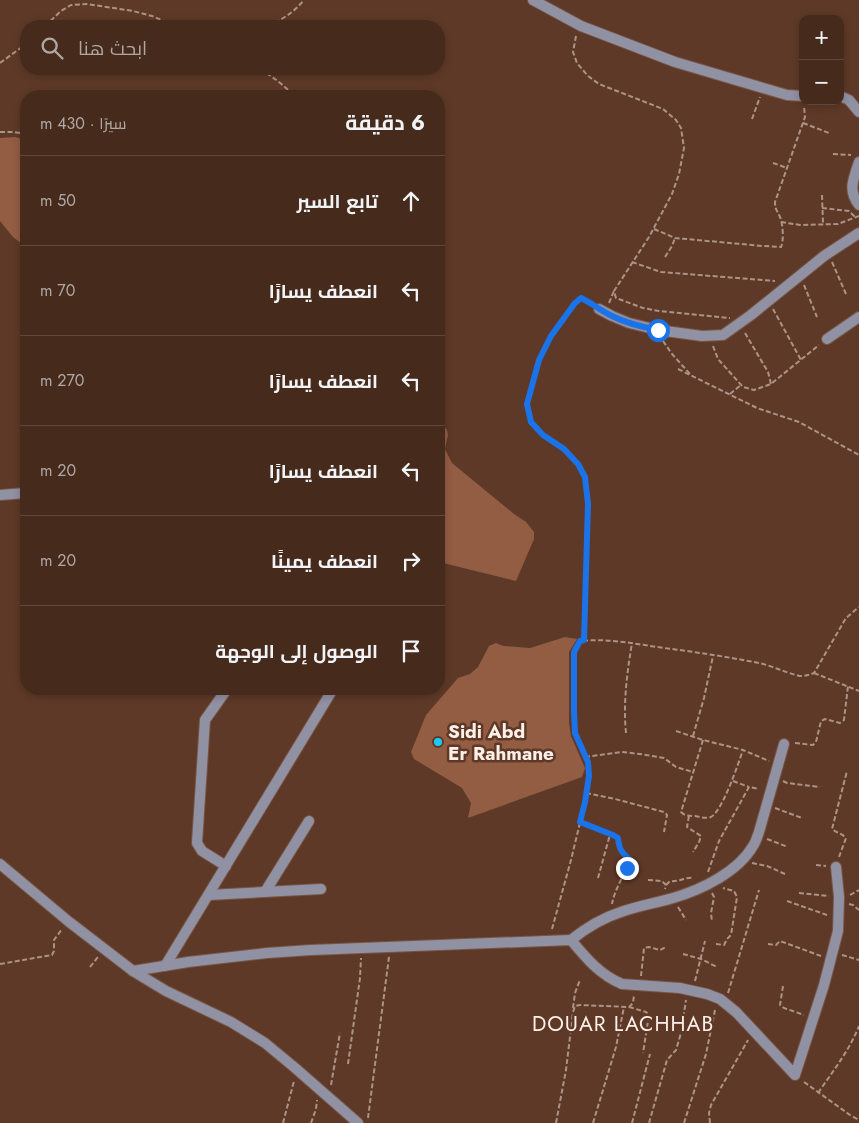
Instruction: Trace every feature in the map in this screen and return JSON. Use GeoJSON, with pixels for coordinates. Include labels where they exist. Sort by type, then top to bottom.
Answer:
{"type":"FeatureCollection","features":[{"type":"Feature","properties":{"kind":"street"},"geometry":{"type":"LineString","coordinates":[[533,0],[577,24],[675,62],[787,95],[799,96]]}},
{"type":"Feature","properties":{"kind":"street"},"geometry":{"type":"LineString","coordinates":[[844,98],[849,100],[859,112]]}},
{"type":"Feature","properties":{"kind":"street"},"geometry":{"type":"LineString","coordinates":[[859,162],[852,192],[859,205]]}},
{"type":"Feature","properties":{"kind":"street"},"geometry":{"type":"LineString","coordinates":[[599,309],[629,323],[658,330],[702,336],[723,335],[828,253],[859,233]]}},
{"type":"Feature","properties":{"kind":"street"},"geometry":{"type":"LineString","coordinates":[[827,338],[859,317]]}},
{"type":"Feature","properties":{"kind":"street"},"geometry":{"type":"LineString","coordinates":[[0,495],[20,493]]}},
{"type":"Feature","properties":{"kind":"street"},"geometry":{"type":"LineString","coordinates":[[222,695],[205,720],[197,844],[202,851],[226,866]]}},
{"type":"Feature","properties":{"kind":"street"},"geometry":{"type":"LineString","coordinates":[[165,966],[329,695]]}},
{"type":"Feature","properties":{"kind":"street"},"geometry":{"type":"LineString","coordinates":[[133,971],[188,962],[267,953],[571,940],[600,920],[622,911],[662,901],[707,885],[735,867],[754,846],[784,744]]}},
{"type":"Feature","properties":{"kind":"street"},"geometry":{"type":"LineString","coordinates":[[265,892],[309,821]]}},
{"type":"Feature","properties":{"kind":"street"},"geometry":{"type":"LineString","coordinates":[[0,864],[68,921],[133,971],[166,991],[231,1022],[265,1043],[358,1123]]}},
{"type":"Feature","properties":{"kind":"street"},"geometry":{"type":"LineString","coordinates":[[571,940],[587,960],[614,981],[622,984],[680,988],[707,994],[721,1001],[736,1012],[795,1075],[838,931],[839,897],[836,867]]}},
{"type":"Feature","properties":{"kind":"street"},"geometry":{"type":"LineString","coordinates":[[209,895],[321,889]]}},
{"type":"Feature","properties":{"kind":"path"},"geometry":{"type":"LineString","coordinates":[[281,20],[295,11],[304,0]]}},
{"type":"Feature","properties":{"kind":"path"},"geometry":{"type":"LineString","coordinates":[[52,20],[71,5],[87,4],[133,11],[162,20]]}},
{"type":"Feature","properties":{"kind":"path"},"geometry":{"type":"LineString","coordinates":[[577,24],[574,52],[577,63],[588,76],[599,84],[663,109],[676,120],[681,128],[684,148],[679,174],[672,194],[614,292],[616,298],[659,312],[742,321],[768,372],[771,384]]}},
{"type":"Feature","properties":{"kind":"path"},"geometry":{"type":"LineString","coordinates":[[0,63],[20,48]]}},
{"type":"Feature","properties":{"kind":"path"},"geometry":{"type":"LineString","coordinates":[[270,75],[289,90]]}},
{"type":"Feature","properties":{"kind":"path"},"geometry":{"type":"LineString","coordinates":[[752,119],[764,88]]}},
{"type":"Feature","properties":{"kind":"path"},"geometry":{"type":"LineString","coordinates":[[653,229],[675,238],[781,247],[784,242],[780,218],[775,209],[775,202],[802,123],[805,112],[804,105]]}},
{"type":"Feature","properties":{"kind":"path"},"geometry":{"type":"LineString","coordinates":[[802,123],[829,132]]}},
{"type":"Feature","properties":{"kind":"path"},"geometry":{"type":"LineString","coordinates":[[0,132],[20,133]]}},
{"type":"Feature","properties":{"kind":"path"},"geometry":{"type":"LineString","coordinates":[[833,154],[850,155]]}},
{"type":"Feature","properties":{"kind":"path"},"geometry":{"type":"LineString","coordinates":[[773,163],[787,168]]}},
{"type":"Feature","properties":{"kind":"path"},"geometry":{"type":"LineString","coordinates":[[822,196],[823,224]]}},
{"type":"Feature","properties":{"kind":"path"},"geometry":{"type":"LineString","coordinates":[[822,208],[849,211],[855,217]]}},
{"type":"Feature","properties":{"kind":"path"},"geometry":{"type":"LineString","coordinates":[[781,222],[800,225],[838,224],[859,216]]}},
{"type":"Feature","properties":{"kind":"path"},"geometry":{"type":"LineString","coordinates":[[665,257],[675,238]]}},
{"type":"Feature","properties":{"kind":"path"},"geometry":{"type":"LineString","coordinates":[[828,253],[846,294]]}},
{"type":"Feature","properties":{"kind":"path"},"geometry":{"type":"LineString","coordinates":[[632,262],[661,272],[796,279],[817,317]]}},
{"type":"Feature","properties":{"kind":"path"},"geometry":{"type":"LineString","coordinates":[[584,640],[588,504],[585,477],[578,464],[564,449],[543,435],[531,422],[527,404],[539,360],[551,336],[575,303],[581,298],[591,302],[599,309]]}},
{"type":"Feature","properties":{"kind":"path"},"geometry":{"type":"LineString","coordinates":[[768,301],[801,360]]}},
{"type":"Feature","properties":{"kind":"path"},"geometry":{"type":"LineString","coordinates":[[658,330],[662,340],[672,354],[691,375]]}},
{"type":"Feature","properties":{"kind":"path"},"geometry":{"type":"LineString","coordinates":[[709,336],[718,359],[743,387],[754,390],[771,384],[827,338]]}},
{"type":"Feature","properties":{"kind":"path"},"geometry":{"type":"LineString","coordinates":[[678,369],[757,408],[799,422],[859,455]]}},
{"type":"Feature","properties":{"kind":"path"},"geometry":{"type":"LineString","coordinates":[[730,394],[741,385]]}},
{"type":"Feature","properties":{"kind":"path"},"geometry":{"type":"LineString","coordinates":[[549,941],[580,822],[589,776],[588,762],[575,733],[574,652],[580,641],[614,640],[761,664],[789,673],[808,676],[814,672],[846,618],[859,606]]}},
{"type":"Feature","properties":{"kind":"path"},"geometry":{"type":"LineString","coordinates":[[626,733],[627,675],[632,643]]}},
{"type":"Feature","properties":{"kind":"path"},"geometry":{"type":"LineString","coordinates":[[693,737],[714,656]]}},
{"type":"Feature","properties":{"kind":"path"},"geometry":{"type":"LineString","coordinates":[[814,672],[859,691]]}},
{"type":"Feature","properties":{"kind":"path"},"geometry":{"type":"LineString","coordinates":[[784,744],[787,742],[813,745],[816,742],[821,721],[826,719],[840,723],[844,720],[848,686]]}},
{"type":"Feature","properties":{"kind":"path"},"geometry":{"type":"LineString","coordinates":[[676,731],[743,750],[778,764]]}},
{"type":"Feature","properties":{"kind":"path"},"geometry":{"type":"LineString","coordinates":[[703,740],[680,812],[684,815],[708,818],[712,816],[719,807],[733,780],[743,750]]}},
{"type":"Feature","properties":{"kind":"path"},"geometry":{"type":"LineString","coordinates":[[585,757],[622,752],[640,754],[664,758],[676,767],[693,772]]}},
{"type":"Feature","properties":{"kind":"path"},"geometry":{"type":"LineString","coordinates":[[836,867],[846,838],[842,833],[832,829],[847,771]]}},
{"type":"Feature","properties":{"kind":"path"},"geometry":{"type":"LineString","coordinates":[[774,777],[787,783],[820,787]]}},
{"type":"Feature","properties":{"kind":"path"},"geometry":{"type":"LineString","coordinates":[[733,780],[749,787],[770,792]]}},
{"type":"Feature","properties":{"kind":"path"},"geometry":{"type":"LineString","coordinates":[[712,922],[711,913],[714,897],[707,885],[719,841],[749,787]]}},
{"type":"Feature","properties":{"kind":"path"},"geometry":{"type":"LineString","coordinates":[[586,794],[615,799],[664,812],[668,815],[664,832]]}},
{"type":"Feature","properties":{"kind":"path"},"geometry":{"type":"LineString","coordinates":[[766,805],[802,818]]}},
{"type":"Feature","properties":{"kind":"path"},"geometry":{"type":"LineString","coordinates":[[689,816],[687,827],[701,836],[693,852]]}},
{"type":"Feature","properties":{"kind":"path"},"geometry":{"type":"LineString","coordinates":[[580,822],[618,838],[621,852],[628,858],[627,868],[613,897],[610,916]]}},
{"type":"Feature","properties":{"kind":"path"},"geometry":{"type":"LineString","coordinates":[[598,878],[609,838],[613,835]]}},
{"type":"Feature","properties":{"kind":"path"},"geometry":{"type":"LineString","coordinates":[[758,835],[788,847]]}},
{"type":"Feature","properties":{"kind":"path"},"geometry":{"type":"LineString","coordinates":[[740,861],[767,866],[785,874]]}},
{"type":"Feature","properties":{"kind":"path"},"geometry":{"type":"LineString","coordinates":[[662,901],[666,885],[670,881],[679,882],[685,877],[694,878]]}},
{"type":"Feature","properties":{"kind":"path"},"geometry":{"type":"LineString","coordinates":[[648,880],[662,881],[666,885]]}},
{"type":"Feature","properties":{"kind":"path"},"geometry":{"type":"LineString","coordinates":[[707,885],[734,891],[737,897],[731,935],[727,938],[724,945],[716,944]]}},
{"type":"Feature","properties":{"kind":"path"},"geometry":{"type":"LineString","coordinates":[[684,1123],[721,1001],[759,890]]}},
{"type":"Feature","properties":{"kind":"path"},"geometry":{"type":"LineString","coordinates":[[799,893],[839,897]]}},
{"type":"Feature","properties":{"kind":"path"},"geometry":{"type":"LineString","coordinates":[[675,897],[686,920]]}},
{"type":"Feature","properties":{"kind":"path"},"geometry":{"type":"LineString","coordinates":[[787,901],[838,918]]}},
{"type":"Feature","properties":{"kind":"path"},"geometry":{"type":"LineString","coordinates":[[0,964],[52,955],[54,940],[68,921]]}},
{"type":"Feature","properties":{"kind":"path"},"geometry":{"type":"LineString","coordinates":[[650,1123],[667,1060],[676,1050],[690,990],[705,941]]}},
{"type":"Feature","properties":{"kind":"path"},"geometry":{"type":"LineString","coordinates":[[768,944],[776,945],[780,941],[859,960]]}},
{"type":"Feature","properties":{"kind":"path"},"geometry":{"type":"LineString","coordinates":[[629,1007],[633,1003],[644,948],[649,947],[660,950],[666,947]]}},
{"type":"Feature","properties":{"kind":"path"},"geometry":{"type":"LineString","coordinates":[[348,1064],[360,978],[362,948]]}},
{"type":"Feature","properties":{"kind":"path"},"geometry":{"type":"LineString","coordinates":[[368,1123],[390,948]]}},
{"type":"Feature","properties":{"kind":"path"},"geometry":{"type":"LineString","coordinates":[[90,967],[105,950]]}},
{"type":"Feature","properties":{"kind":"path"},"geometry":{"type":"LineString","coordinates":[[683,954],[701,958],[717,967]]}},
{"type":"Feature","properties":{"kind":"path"},"geometry":{"type":"LineString","coordinates":[[556,1123],[566,1070],[575,993],[580,980]]}},
{"type":"Feature","properties":{"kind":"path"},"geometry":{"type":"LineString","coordinates":[[783,986],[780,1005],[813,1018]]}},
{"type":"Feature","properties":{"kind":"path"},"geometry":{"type":"LineString","coordinates":[[573,1012],[577,1005],[629,1007],[646,1012],[649,1015],[643,1053]]}},
{"type":"Feature","properties":{"kind":"path"},"geometry":{"type":"LineString","coordinates":[[593,1123],[616,1047],[624,1007]]}},
{"type":"Feature","properties":{"kind":"path"},"geometry":{"type":"LineString","coordinates":[[818,1093],[843,1058],[859,1026]]}},
{"type":"Feature","properties":{"kind":"path"},"geometry":{"type":"LineString","coordinates":[[710,1123],[709,1113],[711,1105],[753,1031]]}},
{"type":"Feature","properties":{"kind":"path"},"geometry":{"type":"LineString","coordinates":[[329,1097],[340,1033]]}},
{"type":"Feature","properties":{"kind":"path"},"geometry":{"type":"LineString","coordinates":[[632,1123],[650,1054]]}},
{"type":"Feature","properties":{"kind":"path"},"geometry":{"type":"LineString","coordinates":[[283,1123],[297,1069]]}},
{"type":"Feature","properties":{"kind":"path"},"geometry":{"type":"LineString","coordinates":[[795,1075],[850,1116],[859,1120]]}},
{"type":"Feature","properties":{"kind":"path"},"geometry":{"type":"LineString","coordinates":[[311,1123],[316,1108],[318,1087]]}},
{"type":"Feature","properties":{"kind":"shaded area"},"geometry":{"type":"Polygon","coordinates":[[[0,138],[20,138],[20,242],[0,221],[0,138]]]}},
{"type":"Feature","properties":{"kind":"shaded area"},"geometry":{"type":"Polygon","coordinates":[[[445,428],[448,435],[445,449],[445,428]]]}},
{"type":"Feature","properties":{"kind":"shaded area"},"geometry":{"type":"Polygon","coordinates":[[[445,449],[452,463],[526,522],[534,532],[534,539],[516,581],[445,563],[445,449]]]}},
{"type":"Feature","properties":{"kind":"shaded area"},"geometry":{"type":"Polygon","coordinates":[[[565,637],[577,639],[569,652],[569,723],[571,736],[585,768],[582,777],[468,818],[471,803],[462,788],[414,759],[411,752],[426,715],[458,678],[470,674],[478,667],[489,646],[496,643],[503,646],[530,648],[565,637]]]}},
{"type":"Feature","properties":{"kind":"place","name":"Sidi Abd Er Rahmane"},"geometry":{"type":"Point","coordinates":[438,742]}},
{"type":"Feature","properties":{"kind":"district","name":"DOUAR LACHHAB"},"geometry":{"type":"Point","coordinates":[623,1024]}},
{"type":"Feature","properties":{"kind":"route"},"geometry":{"type":"LineString","coordinates":[[627,868],[628,858],[621,852],[618,838],[580,822],[589,776],[588,762],[575,733],[574,652],[580,641],[584,640],[588,504],[585,477],[578,464],[564,449],[543,435],[531,422],[527,404],[539,360],[551,336],[575,303],[581,298],[591,302],[612,316],[629,323],[658,330]]}}]}
